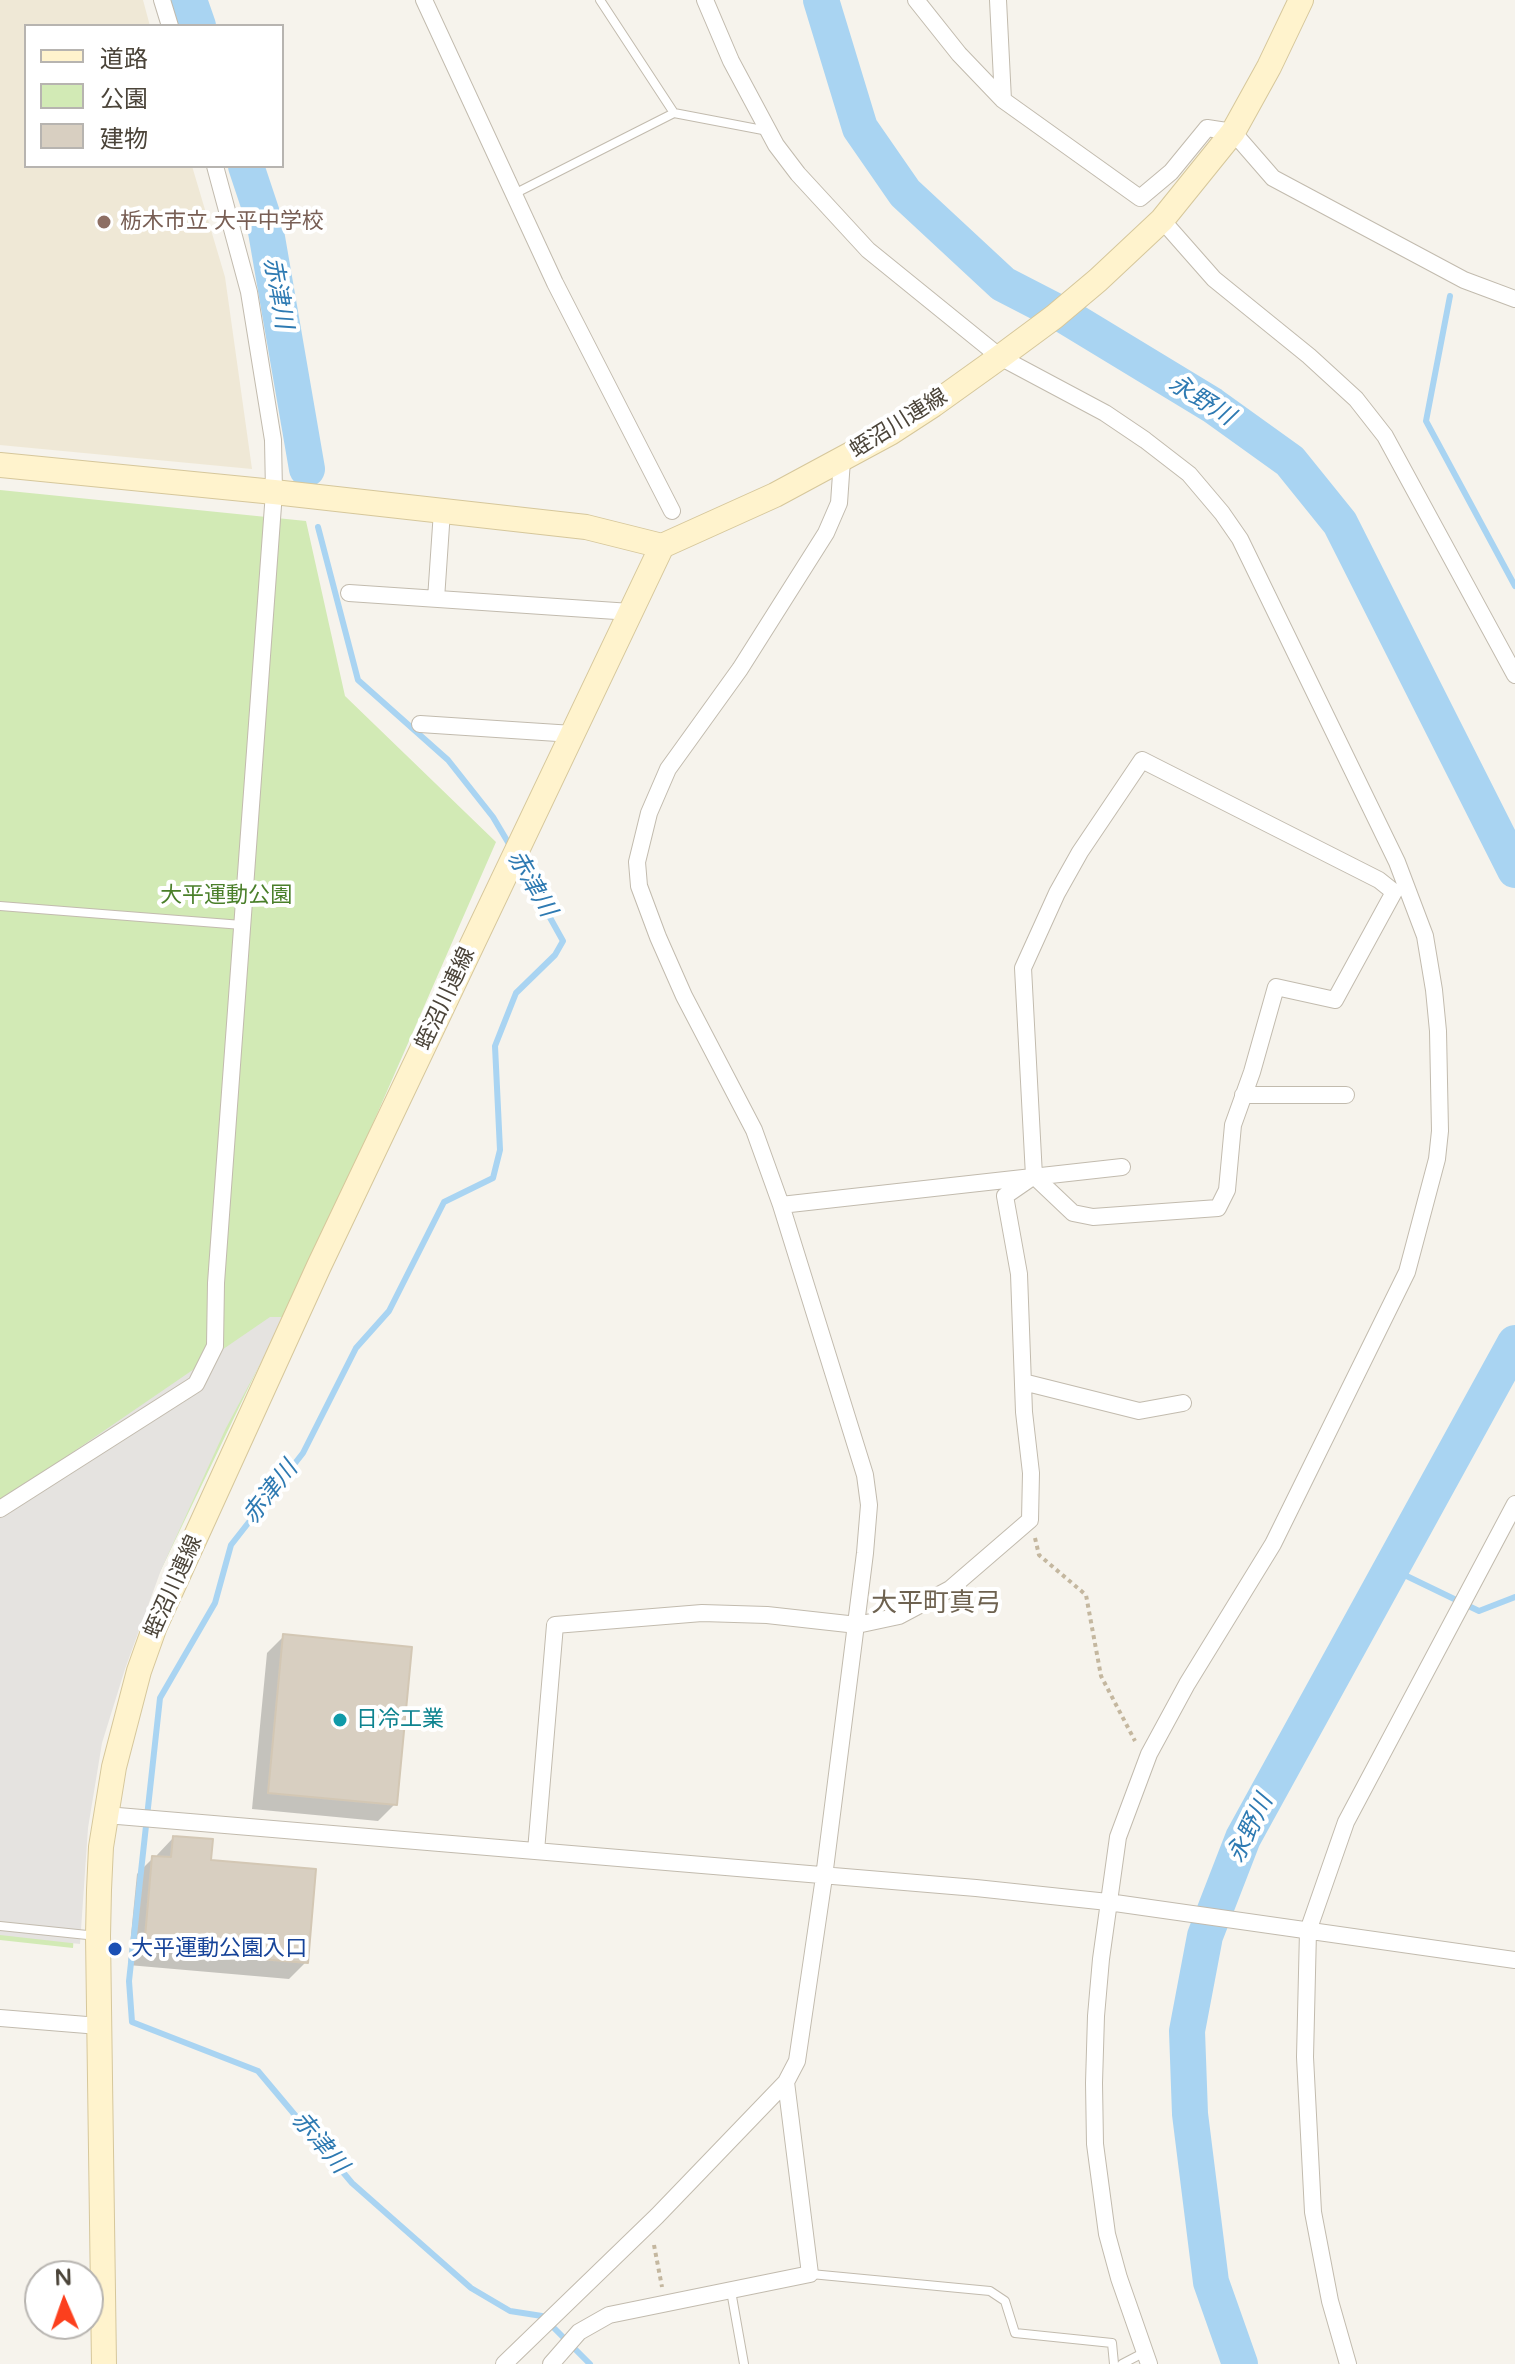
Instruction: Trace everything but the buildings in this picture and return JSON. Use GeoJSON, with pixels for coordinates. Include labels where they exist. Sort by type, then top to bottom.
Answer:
{"type":"FeatureCollection","features":[{"type":"Feature","properties":{"kind":"main road","name":"蛭沼川連線"},"geometry":{"type":"LineString","coordinates":[[662,546],[775,495],[842,460],[933,405],[1054,317],[1098,280],[1157,225],[1233,132],[1301,0]]}},
{"type":"Feature","properties":{"kind":"main road"},"geometry":{"type":"LineString","coordinates":[[0,465],[586,527],[662,546],[573,734]]}},
{"type":"Feature","properties":{"kind":"main road","name":"蛭沼川連線"},"geometry":{"type":"LineString","coordinates":[[104,2364],[98,1936],[101,1847],[127,1712],[155,1626],[319,1266],[573,734]]}},
{"type":"Feature","properties":{"kind":"street"},"geometry":{"type":"LineString","coordinates":[[162,0],[169,24]]}},
{"type":"Feature","properties":{"kind":"street"},"geometry":{"type":"LineString","coordinates":[[424,0],[555,283],[672,511]]}},
{"type":"Feature","properties":{"kind":"street"},"geometry":{"type":"LineString","coordinates":[[705,0],[731,61],[769,131],[798,174],[868,250],[1005,353],[1105,413],[1156,448],[1189,474],[1222,513],[1240,539],[1397,862],[1425,936],[1438,1031],[1440,1131],[1437,1159],[1407,1272],[1273,1544],[1187,1684],[1146,1761],[1118,1837],[1096,2016],[1095,2144],[1107,2234],[1147,2358]]}},
{"type":"Feature","properties":{"kind":"street"},"geometry":{"type":"LineString","coordinates":[[916,0],[959,54],[1003,100],[1140,198],[1171,172],[1207,128],[1233,132],[1273,178],[1464,280],[1515,299]]}},
{"type":"Feature","properties":{"kind":"street"},"geometry":{"type":"LineString","coordinates":[[998,0],[1003,100]]}},
{"type":"Feature","properties":{"kind":"street"},"geometry":{"type":"LineString","coordinates":[[0,1509],[196,1384],[215,1346],[216,1283],[274,492],[273,440],[249,292],[216,168]]}},
{"type":"Feature","properties":{"kind":"street"},"geometry":{"type":"LineString","coordinates":[[1157,225],[1214,279],[1356,399],[1385,436],[1515,675]]}},
{"type":"Feature","properties":{"kind":"street"},"geometry":{"type":"LineString","coordinates":[[504,2364],[650,2222],[786,2082],[797,2061],[857,1625],[869,1505],[865,1475],[781,1205],[754,1130],[684,996],[658,937],[639,886],[637,862],[649,813],[668,769],[740,669],[826,533],[839,503],[842,460]]}},
{"type":"Feature","properties":{"kind":"street"},"geometry":{"type":"LineString","coordinates":[[436,599],[442,511]]}},
{"type":"Feature","properties":{"kind":"street"},"geometry":{"type":"LineString","coordinates":[[349,593],[631,612]]}},
{"type":"Feature","properties":{"kind":"street"},"geometry":{"type":"LineString","coordinates":[[420,724],[573,734]]}},
{"type":"Feature","properties":{"kind":"street"},"geometry":{"type":"LineString","coordinates":[[1142,760],[1379,880],[1394,892],[1335,1000],[1276,987],[1243,1095],[1233,1125],[1227,1190],[1218,1208],[1093,1217],[1073,1213],[1034,1176],[1023,968],[1057,893],[1080,852],[1142,760]]}},
{"type":"Feature","properties":{"kind":"street"},"geometry":{"type":"LineString","coordinates":[[1243,1095],[1346,1095]]}},
{"type":"Feature","properties":{"kind":"street"},"geometry":{"type":"LineString","coordinates":[[781,1205],[1122,1167]]}},
{"type":"Feature","properties":{"kind":"street"},"geometry":{"type":"LineString","coordinates":[[536,1851],[555,1625],[702,1613],[767,1615],[857,1625],[899,1616],[950,1589],[1030,1520],[1031,1473],[1023,1382],[1019,1274],[1005,1196],[1034,1176]]}},
{"type":"Feature","properties":{"kind":"street"},"geometry":{"type":"LineString","coordinates":[[1023,1382],[1139,1411],[1183,1403]]}},
{"type":"Feature","properties":{"kind":"street"},"geometry":{"type":"LineString","coordinates":[[1348,2364],[1330,2301],[1313,2212],[1305,2057],[1308,1931],[1346,1822],[1515,1504]]}},
{"type":"Feature","properties":{"kind":"street"},"geometry":{"type":"LineString","coordinates":[[106,1815],[976,1888],[1108,1902],[1515,1960]]}},
{"type":"Feature","properties":{"kind":"street"},"geometry":{"type":"LineString","coordinates":[[0,2018],[99,2026]]}},
{"type":"Feature","properties":{"kind":"street"},"geometry":{"type":"LineString","coordinates":[[551,2364],[579,2332],[609,2315],[810,2274],[786,2082]]}},
{"type":"Feature","properties":{"kind":"lane"},"geometry":{"type":"LineString","coordinates":[[600,0],[674,113]]}},
{"type":"Feature","properties":{"kind":"lane"},"geometry":{"type":"LineString","coordinates":[[513,194],[674,113],[769,131]]}},
{"type":"Feature","properties":{"kind":"lane"},"geometry":{"type":"LineString","coordinates":[[0,906],[243,925]]}},
{"type":"Feature","properties":{"kind":"lane"},"geometry":{"type":"LineString","coordinates":[[0,1926],[98,1936]]}},
{"type":"Feature","properties":{"kind":"lane"},"geometry":{"type":"LineString","coordinates":[[810,2274],[990,2291],[1005,2301],[1015,2333],[1112,2343],[1114,2364]]}},
{"type":"Feature","properties":{"kind":"lane"},"geometry":{"type":"LineString","coordinates":[[731,2290],[744,2364]]}},
{"type":"Feature","properties":{"kind":"lane"},"geometry":{"type":"LineString","coordinates":[[1122,2364],[1147,2358]]}},
{"type":"Feature","properties":{"kind":"path"},"geometry":{"type":"LineString","coordinates":[[1030,1520],[1039,1555],[1086,1595],[1101,1676],[1146,1761]]}},
{"type":"Feature","properties":{"kind":"path"},"geometry":{"type":"LineString","coordinates":[[650,2222],[665,2304]]}},
{"type":"Feature","properties":{"kind":"shaded area","name":"栃木市立 大平中学校"},"geometry":{"type":"Polygon","coordinates":[[[0,0],[143,0],[149,24],[24,24],[24,168],[193,168],[225,277],[252,469],[0,445],[0,0]]]}},
{"type":"Feature","properties":{"kind":"shaded area"},"geometry":{"type":"Polygon","coordinates":[[[270,1317],[285,1317],[226,1428],[161,1570],[102,1743],[88,1828],[80,1944],[0,1935],[0,1502],[270,1317]]]}},
{"type":"Feature","properties":{"kind":"green space","name":"大平運動公園"},"geometry":{"type":"Polygon","coordinates":[[[0,490],[306,521],[345,696],[496,842],[346,1185],[119,1657],[82,1824],[73,1948],[0,1940],[0,490]]]}},
{"type":"Feature","properties":{"kind":"waterway","name":"赤津川"},"geometry":{"type":"LineString","coordinates":[[189,0],[197,24]]}},
{"type":"Feature","properties":{"kind":"waterway","name":"永野川"},"geometry":{"type":"LineString","coordinates":[[821,0],[860,128],[905,193],[1003,284],[1067,317],[1212,405],[1290,461],[1340,523],[1515,870]]}},
{"type":"Feature","properties":{"kind":"waterway","name":"赤津川"},"geometry":{"type":"LineString","coordinates":[[247,168],[264,220],[307,469]]}},
{"type":"Feature","properties":{"kind":"waterway"},"geometry":{"type":"LineString","coordinates":[[1450,296],[1426,421],[1515,586]]}},
{"type":"Feature","properties":{"kind":"waterway","name":"赤津川"},"geometry":{"type":"LineString","coordinates":[[318,527],[358,680],[448,760],[493,817],[512,849]]}},
{"type":"Feature","properties":{"kind":"waterway","name":"赤津川"},"geometry":{"type":"LineString","coordinates":[[519,862],[563,941],[555,955],[516,993],[495,1046],[500,1150],[493,1178],[444,1202],[389,1311],[356,1348],[303,1453],[231,1545],[215,1603],[160,1698],[129,1981],[132,2022],[258,2071],[352,2183],[471,2288],[510,2311],[542,2316],[590,2364]]}},
{"type":"Feature","properties":{"kind":"waterway","name":"永野川"},"geometry":{"type":"LineString","coordinates":[[1240,2364],[1211,2282],[1190,2114],[1187,2031],[1205,1936],[1243,1838],[1515,1343]]}},
{"type":"Feature","properties":{"kind":"waterway"},"geometry":{"type":"LineString","coordinates":[[1390,1568],[1479,1611],[1515,1597]]}},
{"type":"Feature","properties":{"kind":"place","name":"栃木市立 大平中学校"},"geometry":{"type":"Point","coordinates":[104,222]}},
{"type":"Feature","properties":{"kind":"place","name":"日冷工業"},"geometry":{"type":"Point","coordinates":[340,1720]}},
{"type":"Feature","properties":{"kind":"place","name":"大平運動公園入口"},"geometry":{"type":"Point","coordinates":[115,1949]}},
{"type":"Feature","properties":{"kind":"district","name":"大平町真弓"},"geometry":{"type":"Point","coordinates":[936,1604]}}]}
